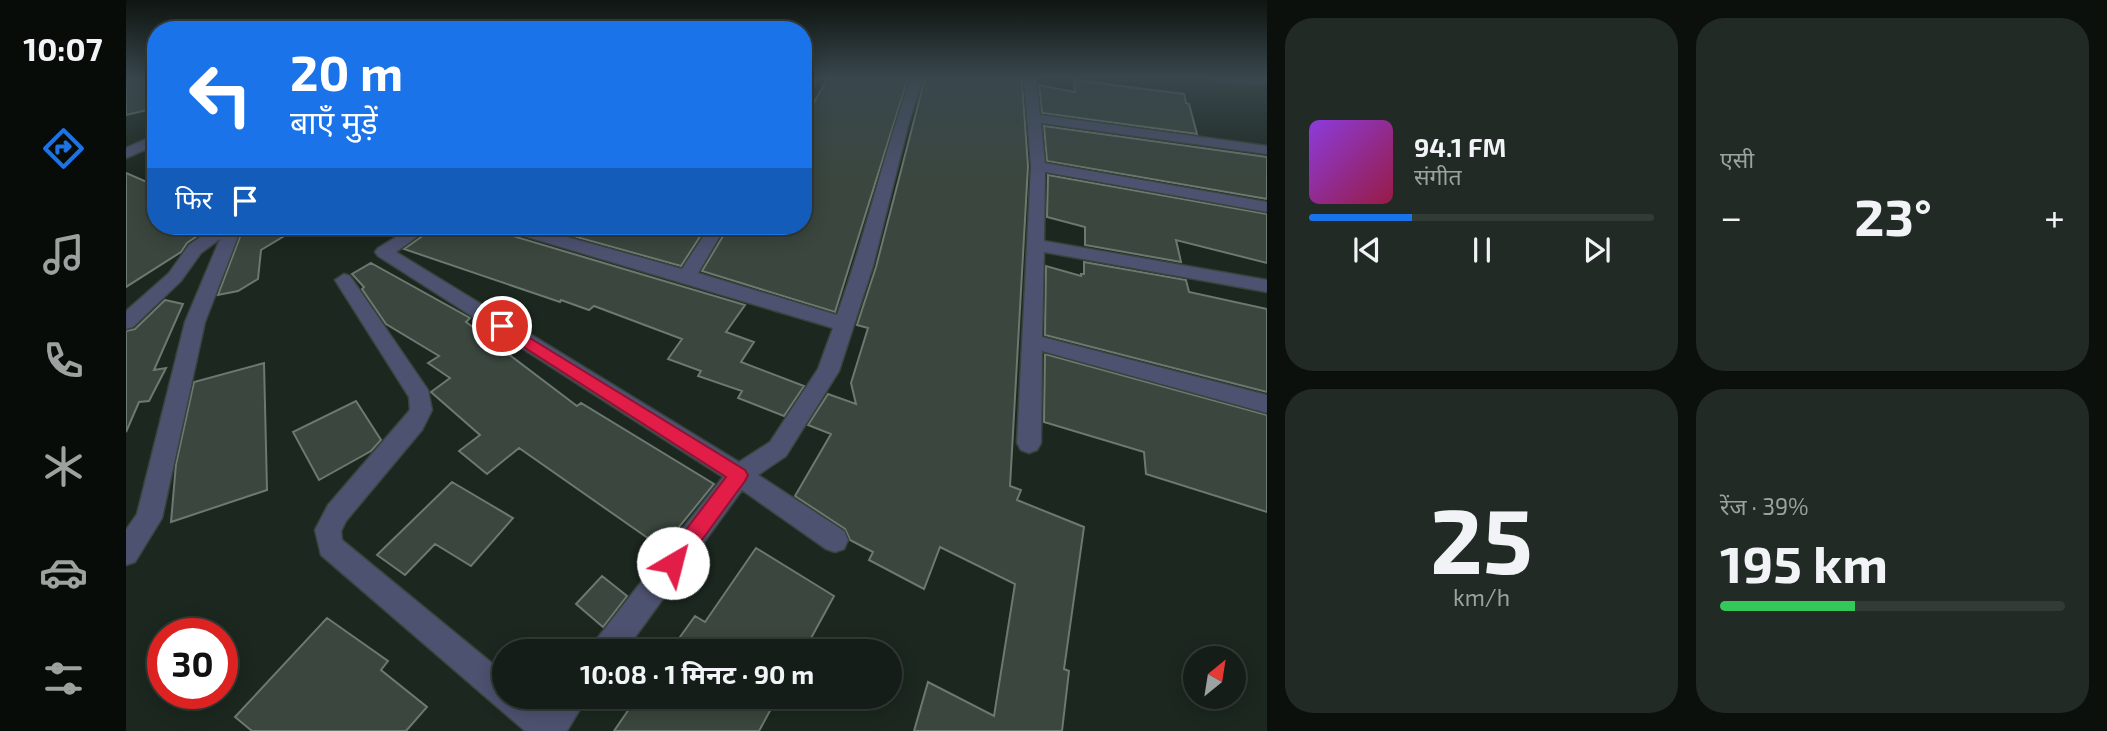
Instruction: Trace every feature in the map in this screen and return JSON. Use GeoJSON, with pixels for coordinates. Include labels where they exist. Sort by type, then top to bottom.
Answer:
{"type":"FeatureCollection","features":[{"type":"Feature","properties":{"kind":"street"},"geometry":{"type":"LineString","coordinates":[[616,639],[739,475],[778,449],[828,371],[864,266],[905,112]]}},
{"type":"Feature","properties":{"kind":"street"},"geometry":{"type":"LineString","coordinates":[[1029,443],[1038,166],[1033,112]]}},
{"type":"Feature","properties":{"kind":"street"},"geometry":{"type":"LineString","coordinates":[[1034,118],[1267,150]]}},
{"type":"Feature","properties":{"kind":"street"},"geometry":{"type":"LineString","coordinates":[[126,154],[147,144]]}},
{"type":"Feature","properties":{"kind":"street"},"geometry":{"type":"LineString","coordinates":[[1038,166],[1267,207]]}},
{"type":"Feature","properties":{"kind":"street"},"geometry":{"type":"LineString","coordinates":[[126,322],[175,276],[195,249],[214,235]]}},
{"type":"Feature","properties":{"kind":"street"},"geometry":{"type":"LineString","coordinates":[[126,553],[149,518],[195,322],[230,235]]}},
{"type":"Feature","properties":{"kind":"street"},"geometry":{"type":"LineString","coordinates":[[404,235],[384,252],[739,475],[835,540]]}},
{"type":"Feature","properties":{"kind":"street"},"geometry":{"type":"LineString","coordinates":[[540,235],[844,324]]}},
{"type":"Feature","properties":{"kind":"street"},"geometry":{"type":"LineString","coordinates":[[560,241],[565,235]]}},
{"type":"Feature","properties":{"kind":"street"},"geometry":{"type":"LineString","coordinates":[[687,276],[712,235]]}},
{"type":"Feature","properties":{"kind":"street"},"geometry":{"type":"LineString","coordinates":[[1035,245],[1267,286]]}},
{"type":"Feature","properties":{"kind":"street"},"geometry":{"type":"LineString","coordinates":[[345,279],[420,396],[421,410],[414,424],[337,513],[328,530],[330,546],[492,682]]}},
{"type":"Feature","properties":{"kind":"street"},"geometry":{"type":"LineString","coordinates":[[1032,341],[1267,404]]}},
{"type":"Feature","properties":{"kind":"street"},"geometry":{"type":"LineString","coordinates":[[524,709],[548,730],[563,709]]}},
{"type":"Feature","properties":{"kind":"building"},"geometry":{"type":"Polygon","coordinates":[[[812,112],[897,112],[835,312],[702,271],[724,235],[812,235],[812,112]]]}},
{"type":"Feature","properties":{"kind":"building"},"geometry":{"type":"Polygon","coordinates":[[[916,112],[1024,112],[1028,166],[1010,486],[1021,490],[1017,500],[1084,527],[1064,669],[1069,671],[1062,731],[914,731],[928,682],[994,716],[1015,584],[940,547],[924,589],[869,560],[873,552],[850,540],[845,529],[795,496],[831,434],[808,425],[828,394],[856,404],[851,383],[868,328],[857,325],[876,267],[916,112]]]}},
{"type":"Feature","properties":{"kind":"building"},"geometry":{"type":"Polygon","coordinates":[[[1191,112],[1197,134],[1042,113],[1191,112]]]}},
{"type":"Feature","properties":{"kind":"building"},"geometry":{"type":"Polygon","coordinates":[[[1044,126],[1267,157],[1267,199],[1047,161],[1044,126]]]}},
{"type":"Feature","properties":{"kind":"building"},"geometry":{"type":"Polygon","coordinates":[[[126,173],[147,182],[147,235],[199,235],[187,243],[181,252],[126,287],[126,173]]]}},
{"type":"Feature","properties":{"kind":"building"},"geometry":{"type":"Polygon","coordinates":[[[1048,175],[1267,214],[1267,263],[1176,240],[1181,262],[1085,245],[1085,227],[1047,217],[1048,175]]]}},
{"type":"Feature","properties":{"kind":"building"},"geometry":{"type":"Polygon","coordinates":[[[241,235],[286,235],[261,250],[258,279],[238,291],[218,295],[241,235]]]}},
{"type":"Feature","properties":{"kind":"building"},"geometry":{"type":"Polygon","coordinates":[[[424,235],[510,235],[745,305],[726,332],[754,342],[741,362],[804,386],[784,416],[738,398],[742,391],[698,376],[701,371],[668,359],[682,339],[594,306],[589,310],[561,300],[560,302],[404,249],[424,235]]]}},
{"type":"Feature","properties":{"kind":"building"},"geometry":{"type":"Polygon","coordinates":[[[569,235],[701,235],[681,266],[569,235]]]}},
{"type":"Feature","properties":{"kind":"building"},"geometry":{"type":"Polygon","coordinates":[[[1084,262],[1186,280],[1189,292],[1267,309],[1267,392],[1045,335],[1046,266],[1081,276],[1084,274],[1084,262]]]}},
{"type":"Feature","properties":{"kind":"building"},"geometry":{"type":"Polygon","coordinates":[[[371,263],[470,318],[466,322],[577,406],[581,403],[714,484],[662,548],[519,448],[487,474],[459,451],[480,435],[431,392],[450,378],[428,363],[439,356],[386,324],[362,289],[364,287],[352,274],[371,263]]]}},
{"type":"Feature","properties":{"kind":"building"},"geometry":{"type":"Polygon","coordinates":[[[165,300],[183,304],[154,370],[166,368],[149,401],[139,402],[126,432],[126,331],[135,329],[165,300]]]}},
{"type":"Feature","properties":{"kind":"building"},"geometry":{"type":"Polygon","coordinates":[[[1045,354],[1267,415],[1267,512],[1146,474],[1144,452],[1044,422],[1045,354]]]}},
{"type":"Feature","properties":{"kind":"building"},"geometry":{"type":"Polygon","coordinates":[[[264,363],[267,490],[171,522],[176,464],[194,382],[264,363]]]}},
{"type":"Feature","properties":{"kind":"building"},"geometry":{"type":"Polygon","coordinates":[[[356,401],[381,440],[371,451],[319,480],[293,432],[356,401]]]}},
{"type":"Feature","properties":{"kind":"building"},"geometry":{"type":"Polygon","coordinates":[[[452,482],[513,518],[471,566],[435,544],[405,575],[377,555],[452,482]]]}},
{"type":"Feature","properties":{"kind":"building"},"geometry":{"type":"Polygon","coordinates":[[[756,548],[834,596],[811,639],[679,639],[695,616],[705,622],[756,548]]]}},
{"type":"Feature","properties":{"kind":"building"},"geometry":{"type":"Polygon","coordinates":[[[602,576],[627,596],[603,627],[576,604],[602,576]]]}},
{"type":"Feature","properties":{"kind":"building"},"geometry":{"type":"Polygon","coordinates":[[[327,618],[388,661],[381,670],[427,707],[406,731],[252,731],[235,717],[327,618]]]}},
{"type":"Feature","properties":{"kind":"building"},"geometry":{"type":"Polygon","coordinates":[[[629,709],[771,709],[759,731],[614,731],[629,709]]]}},
{"type":"Feature","properties":{"kind":"route"},"geometry":{"type":"LineString","coordinates":[[502,326],[739,475],[673,563]]}}]}
